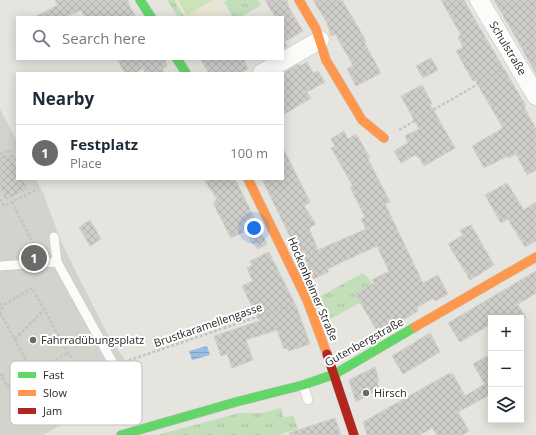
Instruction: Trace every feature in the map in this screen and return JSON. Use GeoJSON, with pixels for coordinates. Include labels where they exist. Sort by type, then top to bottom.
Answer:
{"type":"FeatureCollection","features":[{"type":"Feature","properties":{"kind":"street"},"geometry":{"type":"LineString","coordinates":[[140,0],[150,16]]}},
{"type":"Feature","properties":{"kind":"street"},"geometry":{"type":"LineString","coordinates":[[299,0],[316,29],[326,60],[362,120],[384,138]]}},
{"type":"Feature","properties":{"kind":"street","name":"Schulstraße"},"geometry":{"type":"LineString","coordinates":[[479,0],[536,96]]}},
{"type":"Feature","properties":{"kind":"street"},"geometry":{"type":"LineString","coordinates":[[264,72],[320,40]]}},
{"type":"Feature","properties":{"kind":"street"},"geometry":{"type":"LineString","coordinates":[[178,60],[185,72]]}},
{"type":"Feature","properties":{"kind":"street","name":"Hockenheimer Straße"},"geometry":{"type":"LineString","coordinates":[[249,180],[307,300],[335,374],[354,435]]}},
{"type":"Feature","properties":{"kind":"street","name":"Gutenbergstraße"},"geometry":{"type":"LineString","coordinates":[[121,435],[236,402],[304,385],[335,374],[536,257]]}},
{"type":"Feature","properties":{"kind":"lane"},"geometry":{"type":"LineString","coordinates":[[54,237],[57,262],[112,361]]}},
{"type":"Feature","properties":{"kind":"lane"},"geometry":{"type":"LineString","coordinates":[[0,266],[57,262]]}},
{"type":"Feature","properties":{"kind":"lane"},"geometry":{"type":"LineString","coordinates":[[304,385],[308,400]]}},
{"type":"Feature","properties":{"kind":"path"},"geometry":{"type":"LineString","coordinates":[[384,138],[516,62]]}},
{"type":"Feature","properties":{"kind":"path"},"geometry":{"type":"LineString","coordinates":[[0,154],[9,150],[14,160],[16,159]]}},
{"type":"Feature","properties":{"kind":"path"},"geometry":{"type":"LineString","coordinates":[[0,199],[4,206],[38,189]]}},
{"type":"Feature","properties":{"kind":"path"},"geometry":{"type":"LineString","coordinates":[[12,202],[43,263]]}},
{"type":"Feature","properties":{"kind":"path"},"geometry":{"type":"LineString","coordinates":[[27,361],[0,313],[2,309],[1,304],[32,288],[73,361]]}},
{"type":"Feature","properties":{"kind":"path","name":"Brustkaramellengasse"},"geometry":{"type":"LineString","coordinates":[[126,361],[307,300]]}},
{"type":"Feature","properties":{"kind":"path"},"geometry":{"type":"LineString","coordinates":[[15,339],[44,310]]}},
{"type":"Feature","properties":{"kind":"path"},"geometry":{"type":"LineString","coordinates":[[53,361],[68,353]]}},
{"type":"Feature","properties":{"kind":"path"},"geometry":{"type":"LineString","coordinates":[[6,373],[1,374],[10,391]]}},
{"type":"Feature","properties":{"kind":"shaded area"},"geometry":{"type":"Polygon","coordinates":[[[174,0],[219,0],[218,1],[226,16],[183,16],[174,0]]]}},
{"type":"Feature","properties":{"kind":"shaded area"},"geometry":{"type":"Polygon","coordinates":[[[0,109],[16,139],[16,180],[36,180],[44,195],[60,239],[78,276],[110,339],[126,361],[10,361],[10,425],[61,425],[43,435],[0,435],[0,109]]]}},
{"type":"Feature","properties":{"kind":"green space"},"geometry":{"type":"Polygon","coordinates":[[[167,0],[174,0],[183,16],[177,16],[167,0]]]}},
{"type":"Feature","properties":{"kind":"green space"},"geometry":{"type":"Polygon","coordinates":[[[178,0],[212,0],[187,15],[178,0]]]}},
{"type":"Feature","properties":{"kind":"green space"},"geometry":{"type":"Polygon","coordinates":[[[228,0],[258,0],[261,5],[243,16],[232,16],[224,2],[228,0]]]}},
{"type":"Feature","properties":{"kind":"green space"},"geometry":{"type":"Polygon","coordinates":[[[363,273],[371,281],[378,293],[327,321],[317,298],[363,273]]]}},
{"type":"Feature","properties":{"kind":"green space"},"geometry":{"type":"Polygon","coordinates":[[[281,408],[284,418],[293,415],[298,429],[277,435],[157,435],[240,413],[263,413],[281,408]]]}},
{"type":"Feature","properties":{"kind":"water"},"geometry":{"type":"Polygon","coordinates":[[[207,346],[210,355],[192,360],[189,351],[207,346]]]}},
{"type":"Feature","properties":{"kind":"building"},"geometry":{"type":"Polygon","coordinates":[[[55,0],[128,0],[135,16],[84,16],[81,10],[68,16],[37,16],[58,5],[55,0]]]}},
{"type":"Feature","properties":{"kind":"building"},"geometry":{"type":"Polygon","coordinates":[[[265,0],[287,0],[288,6],[303,31],[284,42],[284,16],[274,16],[265,0]]]}},
{"type":"Feature","properties":{"kind":"building"},"geometry":{"type":"Polygon","coordinates":[[[313,0],[342,0],[366,41],[364,42],[381,73],[356,86],[347,69],[353,65],[335,34],[331,36],[327,23],[313,0]]]}},
{"type":"Feature","properties":{"kind":"building"},"geometry":{"type":"Polygon","coordinates":[[[441,0],[464,0],[526,106],[524,107],[536,129],[536,170],[527,175],[516,154],[509,158],[508,156],[484,168],[472,146],[503,128],[456,51],[463,47],[458,37],[461,35],[441,0]]]}},
{"type":"Feature","properties":{"kind":"building"},"geometry":{"type":"Polygon","coordinates":[[[494,0],[536,0],[536,74],[519,43],[494,0]]]}},
{"type":"Feature","properties":{"kind":"building"},"geometry":{"type":"Polygon","coordinates":[[[431,58],[438,70],[423,78],[416,66],[431,58]]]}},
{"type":"Feature","properties":{"kind":"building"},"geometry":{"type":"Polygon","coordinates":[[[118,60],[165,60],[167,66],[162,69],[164,72],[145,72],[143,68],[137,72],[124,72],[118,60]]]}},
{"type":"Feature","properties":{"kind":"building"},"geometry":{"type":"Polygon","coordinates":[[[201,60],[244,60],[248,69],[241,72],[208,72],[201,60]]]}},
{"type":"Feature","properties":{"kind":"building"},"geometry":{"type":"Polygon","coordinates":[[[307,62],[313,73],[318,71],[325,82],[307,92],[311,98],[284,114],[284,72],[299,64],[300,66],[307,62]]]}},
{"type":"Feature","properties":{"kind":"building"},"geometry":{"type":"Polygon","coordinates":[[[422,85],[432,103],[430,104],[455,148],[424,166],[418,156],[417,157],[415,155],[401,163],[394,151],[408,143],[405,136],[419,129],[401,96],[422,85]]]}},
{"type":"Feature","properties":{"kind":"building"},"geometry":{"type":"Polygon","coordinates":[[[344,131],[348,139],[356,134],[370,158],[368,159],[390,202],[385,204],[423,283],[438,275],[448,294],[435,301],[433,298],[416,308],[418,311],[379,334],[355,294],[374,283],[372,280],[389,271],[377,246],[327,269],[329,272],[311,280],[262,180],[284,180],[284,150],[310,202],[304,206],[316,224],[309,228],[318,250],[366,229],[361,219],[365,217],[350,187],[353,186],[331,148],[335,146],[331,139],[344,131]]]}},
{"type":"Feature","properties":{"kind":"building"},"geometry":{"type":"Polygon","coordinates":[[[8,153],[16,167],[16,180],[23,180],[28,189],[6,200],[0,189],[0,157],[8,153]]]}},
{"type":"Feature","properties":{"kind":"building"},"geometry":{"type":"Polygon","coordinates":[[[205,180],[235,180],[267,244],[258,249],[251,242],[246,231],[231,238],[213,203],[217,200],[205,180]]]}},
{"type":"Feature","properties":{"kind":"building"},"geometry":{"type":"Polygon","coordinates":[[[507,183],[524,210],[536,202],[536,241],[525,247],[508,219],[501,223],[485,195],[507,183]]]}},
{"type":"Feature","properties":{"kind":"building"},"geometry":{"type":"Polygon","coordinates":[[[90,220],[101,239],[90,246],[79,227],[90,220]]]}},
{"type":"Feature","properties":{"kind":"building"},"geometry":{"type":"Polygon","coordinates":[[[471,225],[494,265],[470,280],[448,244],[463,235],[460,230],[471,225]]]}},
{"type":"Feature","properties":{"kind":"building"},"geometry":{"type":"Polygon","coordinates":[[[269,252],[297,308],[310,344],[289,351],[287,348],[284,349],[277,330],[246,340],[253,360],[232,368],[227,354],[221,356],[214,336],[259,321],[242,286],[253,281],[247,268],[252,266],[250,261],[269,252]]]}},
{"type":"Feature","properties":{"kind":"building"},"geometry":{"type":"Polygon","coordinates":[[[536,271],[536,293],[518,304],[526,318],[524,318],[524,315],[488,315],[488,326],[460,342],[448,323],[536,271]]]}},
{"type":"Feature","properties":{"kind":"building"},"geometry":{"type":"Polygon","coordinates":[[[430,333],[440,352],[403,374],[392,356],[430,333]]]}},
{"type":"Feature","properties":{"kind":"building"},"geometry":{"type":"Polygon","coordinates":[[[488,356],[488,396],[458,412],[469,431],[462,435],[437,435],[432,428],[420,435],[367,435],[363,422],[448,374],[453,374],[465,396],[485,384],[473,364],[488,356]]]}},
{"type":"Feature","properties":{"kind":"building"},"geometry":{"type":"Polygon","coordinates":[[[375,367],[379,381],[377,382],[379,389],[356,402],[349,380],[375,367]]]}},
{"type":"Feature","properties":{"kind":"building"},"geometry":{"type":"Polygon","coordinates":[[[335,418],[341,435],[290,435],[289,433],[335,418]]]}},
{"type":"Feature","properties":{"kind":"traffic: fast"},"geometry":{"type":"LineString","coordinates":[[140,0],[150,16]]}},
{"type":"Feature","properties":{"kind":"traffic: fast"},"geometry":{"type":"LineString","coordinates":[[178,60],[185,72]]}},
{"type":"Feature","properties":{"kind":"traffic: fast"},"geometry":{"type":"LineString","coordinates":[[121,435],[236,402],[303,385],[335,374],[415,327]]}},
{"type":"Feature","properties":{"kind":"traffic: slow"},"geometry":{"type":"LineString","coordinates":[[299,0],[316,29],[326,60],[362,120],[384,138]]}},
{"type":"Feature","properties":{"kind":"traffic: slow"},"geometry":{"type":"LineString","coordinates":[[248,180],[307,300],[327,354]]}},
{"type":"Feature","properties":{"kind":"traffic: slow"},"geometry":{"type":"LineString","coordinates":[[415,327],[536,257]]}},
{"type":"Feature","properties":{"kind":"traffic: jam"},"geometry":{"type":"LineString","coordinates":[[327,354],[354,435]]}},
{"type":"Feature","properties":{"kind":"place","name":"Festplatz"},"geometry":{"type":"Point","coordinates":[34,258]}},
{"type":"Feature","properties":{"kind":"place","name":"Fahrradübungsplatz"},"geometry":{"type":"Point","coordinates":[33,340]}},
{"type":"Feature","properties":{"kind":"place","name":"Hirsch"},"geometry":{"type":"Point","coordinates":[366,393]}}]}
